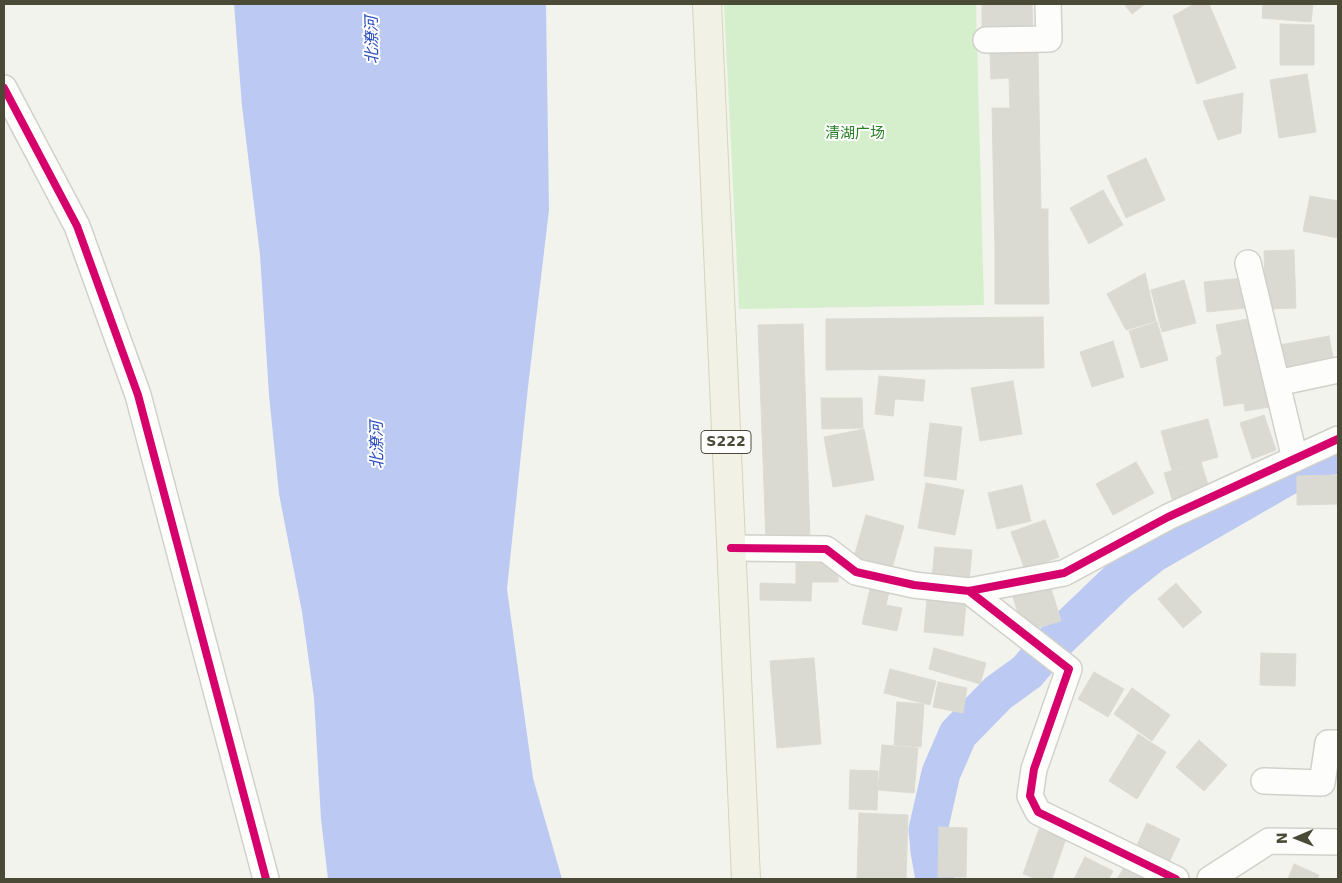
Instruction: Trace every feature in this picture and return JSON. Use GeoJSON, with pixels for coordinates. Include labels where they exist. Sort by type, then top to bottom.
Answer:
{"type":"FeatureCollection","features":[{"type":"Feature","properties":{"kind":"main road","name":"S222"},"geometry":{"type":"LineString","coordinates":[[707,4],[746,879]]}},
{"type":"Feature","properties":{"kind":"street"},"geometry":{"type":"LineString","coordinates":[[986,40],[1049,39],[1048,4]]}},
{"type":"Feature","properties":{"kind":"street"},"geometry":{"type":"LineString","coordinates":[[4,88],[77,226],[138,396],[266,879]]}},
{"type":"Feature","properties":{"kind":"street"},"geometry":{"type":"LineString","coordinates":[[1248,263],[1295,459]]}},
{"type":"Feature","properties":{"kind":"street"},"geometry":{"type":"LineString","coordinates":[[1277,383],[1338,370]]}},
{"type":"Feature","properties":{"kind":"street"},"geometry":{"type":"LineString","coordinates":[[731,548],[826,549],[856,572],[914,585],[969,591],[1064,573],[1168,517],[1338,439]]}},
{"type":"Feature","properties":{"kind":"street"},"geometry":{"type":"LineString","coordinates":[[969,591],[1069,669],[1034,768],[1030,796],[1038,812],[1176,879]]}},
{"type":"Feature","properties":{"kind":"street"},"geometry":{"type":"LineString","coordinates":[[1264,781],[1322,783],[1328,743],[1338,743]]}},
{"type":"Feature","properties":{"kind":"street"},"geometry":{"type":"LineString","coordinates":[[1210,879],[1269,841],[1338,842]]}},
{"type":"Feature","properties":{"kind":"green space","name":"清湖广场"},"geometry":{"type":"Polygon","coordinates":[[[724,4],[976,4],[984,305],[739,309],[724,4]]]}},
{"type":"Feature","properties":{"kind":"water","name":"北潦河"},"geometry":{"type":"Polygon","coordinates":[[[234,4],[546,4],[549,210],[507,589],[533,778],[562,879],[328,879],[321,819],[314,698],[302,612],[279,494],[269,395],[260,255],[242,106],[234,4]]]}},
{"type":"Feature","properties":{"kind":"building"},"geometry":{"type":"Polygon","coordinates":[[[982,4],[1032,4],[1033,29],[982,30],[982,4]]]}},
{"type":"Feature","properties":{"kind":"building"},"geometry":{"type":"Polygon","coordinates":[[[1124,4],[1145,4],[1132,14],[1124,4]]]}},
{"type":"Feature","properties":{"kind":"building"},"geometry":{"type":"Polygon","coordinates":[[[1194,4],[1209,4],[1236,68],[1197,84],[1173,16],[1194,4]]]}},
{"type":"Feature","properties":{"kind":"building"},"geometry":{"type":"Polygon","coordinates":[[[1263,4],[1313,4],[1311,22],[1262,18],[1263,4]]]}},
{"type":"Feature","properties":{"kind":"building"},"geometry":{"type":"Polygon","coordinates":[[[1280,24],[1314,25],[1314,65],[1280,65],[1280,24]]]}},
{"type":"Feature","properties":{"kind":"building"},"geometry":{"type":"Polygon","coordinates":[[[1038,50],[1041,209],[994,209],[992,108],[1010,108],[1009,78],[991,79],[990,51],[1038,50]]]}},
{"type":"Feature","properties":{"kind":"building"},"geometry":{"type":"Polygon","coordinates":[[[1307,74],[1316,132],[1279,138],[1270,80],[1307,74]]]}},
{"type":"Feature","properties":{"kind":"building"},"geometry":{"type":"Polygon","coordinates":[[[1243,93],[1241,133],[1218,140],[1203,101],[1243,93]]]}},
{"type":"Feature","properties":{"kind":"building"},"geometry":{"type":"Polygon","coordinates":[[[1146,158],[1165,200],[1126,218],[1107,176],[1146,158]]]}},
{"type":"Feature","properties":{"kind":"building"},"geometry":{"type":"Polygon","coordinates":[[[1103,190],[1123,225],[1089,244],[1070,208],[1103,190]]]}},
{"type":"Feature","properties":{"kind":"building"},"geometry":{"type":"Polygon","coordinates":[[[1310,196],[1338,201],[1338,238],[1303,231],[1310,196]]]}},
{"type":"Feature","properties":{"kind":"building"},"geometry":{"type":"Polygon","coordinates":[[[994,209],[1048,209],[1048,247],[995,248],[994,209]]]}},
{"type":"Feature","properties":{"kind":"building"},"geometry":{"type":"Polygon","coordinates":[[[1048,247],[1049,304],[995,304],[995,248],[1048,247]]]}},
{"type":"Feature","properties":{"kind":"building"},"geometry":{"type":"Polygon","coordinates":[[[1294,250],[1296,308],[1266,309],[1264,251],[1294,250]]]}},
{"type":"Feature","properties":{"kind":"building"},"geometry":{"type":"Polygon","coordinates":[[[1145,273],[1156,321],[1126,330],[1107,294],[1145,273]]]}},
{"type":"Feature","properties":{"kind":"building"},"geometry":{"type":"Polygon","coordinates":[[[1243,278],[1246,308],[1207,312],[1204,282],[1243,278]]]}},
{"type":"Feature","properties":{"kind":"building"},"geometry":{"type":"Polygon","coordinates":[[[1184,280],[1196,323],[1162,332],[1151,290],[1184,280]]]}},
{"type":"Feature","properties":{"kind":"building"},"geometry":{"type":"Polygon","coordinates":[[[1043,317],[1044,368],[826,370],[826,319],[1043,317]]]}},
{"type":"Feature","properties":{"kind":"building"},"geometry":{"type":"Polygon","coordinates":[[[1253,318],[1259,346],[1222,354],[1216,325],[1253,318]]]}},
{"type":"Feature","properties":{"kind":"building"},"geometry":{"type":"Polygon","coordinates":[[[1157,322],[1168,360],[1141,368],[1129,331],[1157,322]]]}},
{"type":"Feature","properties":{"kind":"building"},"geometry":{"type":"Polygon","coordinates":[[[803,324],[810,539],[766,541],[758,325],[803,324]]]}},
{"type":"Feature","properties":{"kind":"building"},"geometry":{"type":"Polygon","coordinates":[[[1329,336],[1335,369],[1285,377],[1279,345],[1329,336]]]}},
{"type":"Feature","properties":{"kind":"building"},"geometry":{"type":"Polygon","coordinates":[[[1113,341],[1124,377],[1092,387],[1080,352],[1113,341]]]}},
{"type":"Feature","properties":{"kind":"building"},"geometry":{"type":"Polygon","coordinates":[[[1259,346],[1270,407],[1245,411],[1244,403],[1224,406],[1216,358],[1222,354],[1259,346]]]}},
{"type":"Feature","properties":{"kind":"building"},"geometry":{"type":"Polygon","coordinates":[[[879,376],[925,380],[923,401],[895,399],[893,416],[875,414],[879,376]]]}},
{"type":"Feature","properties":{"kind":"building"},"geometry":{"type":"Polygon","coordinates":[[[1013,381],[1022,434],[980,441],[971,388],[1013,381]]]}},
{"type":"Feature","properties":{"kind":"building"},"geometry":{"type":"Polygon","coordinates":[[[821,398],[862,398],[863,428],[822,429],[821,398]]]}},
{"type":"Feature","properties":{"kind":"building"},"geometry":{"type":"Polygon","coordinates":[[[1264,415],[1276,450],[1252,459],[1240,423],[1264,415]]]}},
{"type":"Feature","properties":{"kind":"building"},"geometry":{"type":"Polygon","coordinates":[[[1208,419],[1218,457],[1172,470],[1161,431],[1208,419]]]}},
{"type":"Feature","properties":{"kind":"building"},"geometry":{"type":"Polygon","coordinates":[[[930,423],[962,427],[956,480],[924,476],[930,423]]]}},
{"type":"Feature","properties":{"kind":"building"},"geometry":{"type":"Polygon","coordinates":[[[864,429],[874,480],[833,487],[824,437],[864,429]]]}},
{"type":"Feature","properties":{"kind":"building"},"geometry":{"type":"Polygon","coordinates":[[[1136,462],[1154,493],[1113,515],[1096,484],[1136,462]]]}},
{"type":"Feature","properties":{"kind":"building"},"geometry":{"type":"Polygon","coordinates":[[[1201,462],[1209,488],[1172,499],[1164,473],[1201,462]]]}},
{"type":"Feature","properties":{"kind":"building"},"geometry":{"type":"Polygon","coordinates":[[[1337,475],[1337,504],[1297,505],[1297,476],[1337,475]]]}},
{"type":"Feature","properties":{"kind":"building"},"geometry":{"type":"Polygon","coordinates":[[[926,483],[964,490],[955,535],[918,528],[926,483]]]}},
{"type":"Feature","properties":{"kind":"building"},"geometry":{"type":"Polygon","coordinates":[[[1022,485],[1031,521],[997,529],[988,493],[1022,485]]]}},
{"type":"Feature","properties":{"kind":"building"},"geometry":{"type":"Polygon","coordinates":[[[866,515],[904,526],[892,568],[854,557],[866,515]]]}},
{"type":"Feature","properties":{"kind":"building"},"geometry":{"type":"Polygon","coordinates":[[[1045,520],[1059,557],[1025,570],[1011,532],[1045,520]]]}},
{"type":"Feature","properties":{"kind":"building"},"geometry":{"type":"Polygon","coordinates":[[[935,547],[972,550],[969,582],[932,578],[935,547]]]}},
{"type":"Feature","properties":{"kind":"building"},"geometry":{"type":"Polygon","coordinates":[[[796,563],[839,564],[838,582],[812,582],[811,601],[760,600],[760,583],[796,584],[796,563]]]}},
{"type":"Feature","properties":{"kind":"building"},"geometry":{"type":"Polygon","coordinates":[[[1049,582],[1061,621],[1024,632],[1012,594],[1049,582]]]}},
{"type":"Feature","properties":{"kind":"building"},"geometry":{"type":"Polygon","coordinates":[[[1176,583],[1202,612],[1183,628],[1158,599],[1176,583]]]}},
{"type":"Feature","properties":{"kind":"building"},"geometry":{"type":"Polygon","coordinates":[[[871,584],[890,588],[886,605],[902,608],[897,631],[862,624],[871,584]]]}},
{"type":"Feature","properties":{"kind":"building"},"geometry":{"type":"Polygon","coordinates":[[[927,599],[966,603],[963,636],[924,632],[927,599]]]}},
{"type":"Feature","properties":{"kind":"building"},"geometry":{"type":"Polygon","coordinates":[[[934,648],[986,663],[980,684],[929,669],[934,648]]]}},
{"type":"Feature","properties":{"kind":"building"},"geometry":{"type":"Polygon","coordinates":[[[1261,653],[1296,654],[1295,686],[1260,685],[1261,653]]]}},
{"type":"Feature","properties":{"kind":"building"},"geometry":{"type":"Polygon","coordinates":[[[814,658],[821,744],[777,748],[770,661],[814,658]]]}},
{"type":"Feature","properties":{"kind":"building"},"geometry":{"type":"Polygon","coordinates":[[[890,669],[936,681],[930,705],[884,693],[890,669]]]}},
{"type":"Feature","properties":{"kind":"building"},"geometry":{"type":"Polygon","coordinates":[[[1094,672],[1124,689],[1108,717],[1078,699],[1094,672]]]}},
{"type":"Feature","properties":{"kind":"building"},"geometry":{"type":"Polygon","coordinates":[[[938,682],[967,688],[963,713],[933,707],[938,682]]]}},
{"type":"Feature","properties":{"kind":"building"},"geometry":{"type":"Polygon","coordinates":[[[1132,688],[1170,715],[1152,741],[1114,714],[1132,688]]]}},
{"type":"Feature","properties":{"kind":"building"},"geometry":{"type":"Polygon","coordinates":[[[897,702],[924,704],[921,747],[894,745],[897,702]]]}},
{"type":"Feature","properties":{"kind":"building"},"geometry":{"type":"Polygon","coordinates":[[[1138,734],[1166,752],[1137,799],[1109,781],[1138,734]]]}},
{"type":"Feature","properties":{"kind":"building"},"geometry":{"type":"Polygon","coordinates":[[[1199,740],[1227,765],[1204,791],[1176,767],[1199,740]]]}},
{"type":"Feature","properties":{"kind":"building"},"geometry":{"type":"Polygon","coordinates":[[[882,745],[918,748],[914,793],[878,790],[882,745]]]}},
{"type":"Feature","properties":{"kind":"building"},"geometry":{"type":"Polygon","coordinates":[[[850,770],[878,771],[877,810],[849,809],[850,770]]]}},
{"type":"Feature","properties":{"kind":"building"},"geometry":{"type":"Polygon","coordinates":[[[859,813],[908,815],[906,879],[857,879],[859,813]]]}},
{"type":"Feature","properties":{"kind":"building"},"geometry":{"type":"Polygon","coordinates":[[[1147,823],[1180,839],[1165,871],[1132,856],[1147,823]]]}},
{"type":"Feature","properties":{"kind":"building"},"geometry":{"type":"Polygon","coordinates":[[[939,827],[967,828],[966,877],[938,877],[939,827]]]}},
{"type":"Feature","properties":{"kind":"building"},"geometry":{"type":"Polygon","coordinates":[[[1039,829],[1066,838],[1052,879],[1037,879],[1023,874],[1039,829]]]}},
{"type":"Feature","properties":{"kind":"building"},"geometry":{"type":"Polygon","coordinates":[[[1085,857],[1113,871],[1109,879],[1074,879],[1085,857]]]}},
{"type":"Feature","properties":{"kind":"building"},"geometry":{"type":"Polygon","coordinates":[[[1294,864],[1319,875],[1317,879],[1288,879],[1294,864]]]}},
{"type":"Feature","properties":{"kind":"building"},"geometry":{"type":"Polygon","coordinates":[[[1125,866],[1146,879],[1117,879],[1125,866]]]}},
{"type":"Feature","properties":{"kind":"waterway"},"geometry":{"type":"LineString","coordinates":[[935,879],[928,830],[941,773],[958,734],[998,693],[1027,672],[1045,651],[1118,581],[1153,553],[1313,461],[1338,453]]}},
{"type":"Feature","properties":{"kind":"cycle path"},"geometry":{"type":"LineString","coordinates":[[4,88],[77,226],[138,395],[266,879]]}},
{"type":"Feature","properties":{"kind":"cycle path"},"geometry":{"type":"LineString","coordinates":[[731,548],[826,549],[856,572],[914,585],[969,591],[1064,573],[1168,517],[1338,439]]}},
{"type":"Feature","properties":{"kind":"cycle path"},"geometry":{"type":"LineString","coordinates":[[969,591],[1069,669],[1034,769],[1030,796],[1038,812],[1176,879]]}}]}
